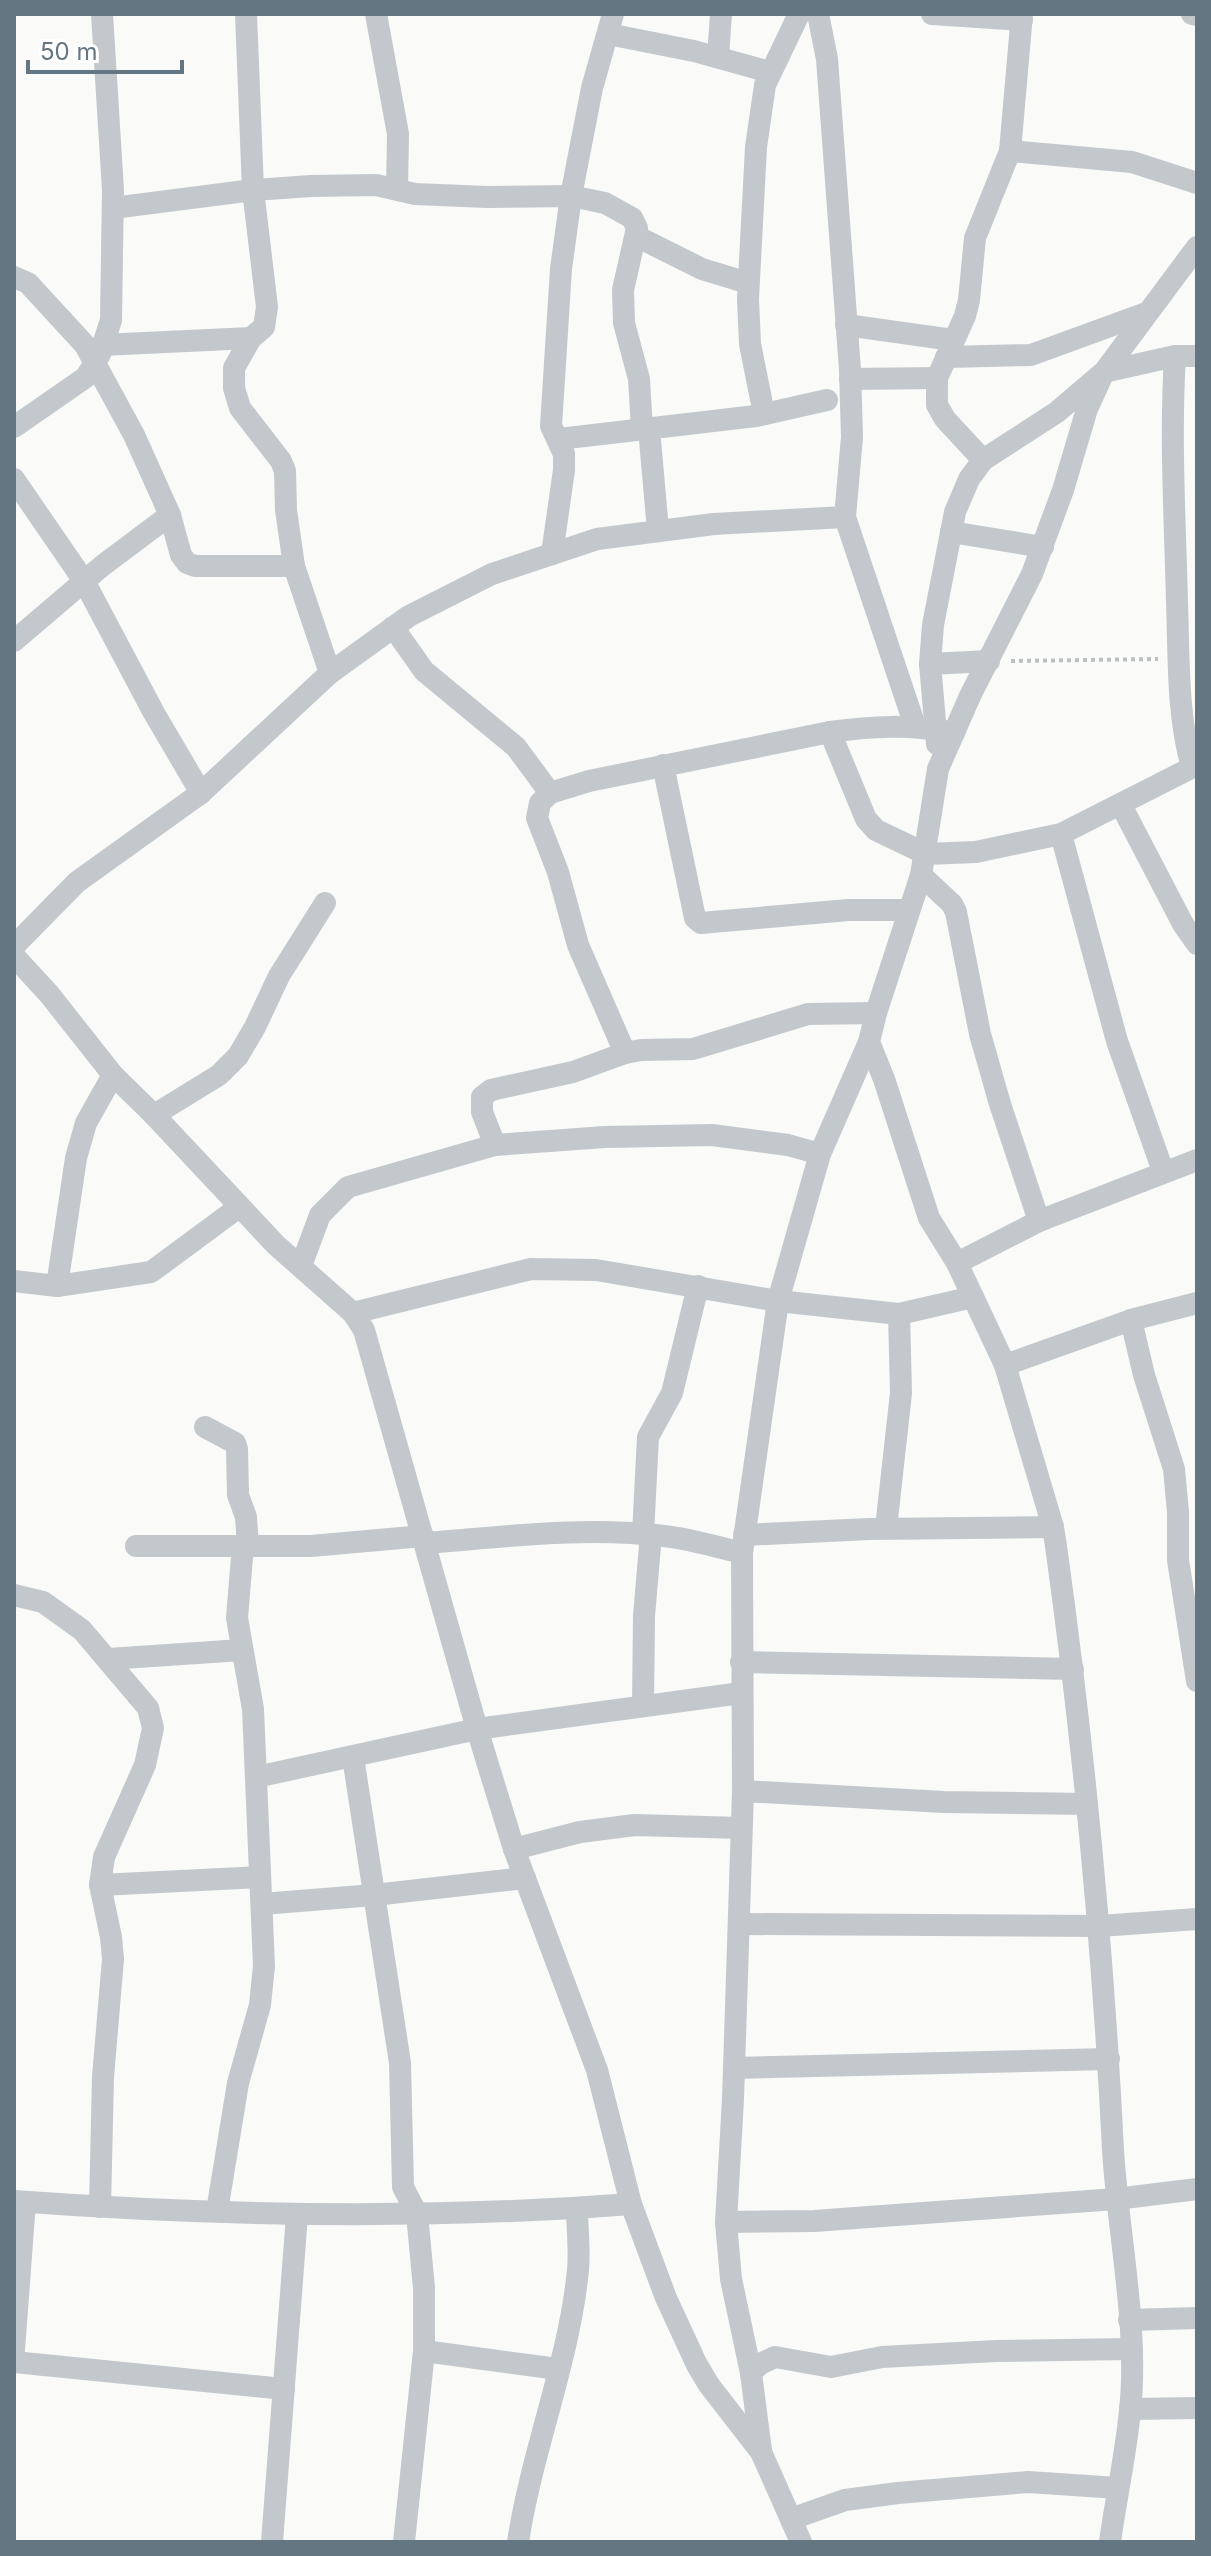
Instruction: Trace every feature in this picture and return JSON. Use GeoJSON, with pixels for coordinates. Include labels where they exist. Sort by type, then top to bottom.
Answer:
{"type":"FeatureCollection","features":[{"type":"Feature","properties":{"kind":"street"},"geometry":{"type":"LineString","coordinates":[[14,427],[79,384],[99,355],[111,320],[113,208],[102,14]]}},
{"type":"Feature","properties":{"kind":"street"},"geometry":{"type":"LineString","coordinates":[[246,14],[253,190],[267,307],[264,327],[251,338],[234,368],[234,388],[240,408],[281,461],[285,471],[286,510],[294,566],[330,673]]}},
{"type":"Feature","properties":{"kind":"street"},"geometry":{"type":"LineString","coordinates":[[376,14],[398,134],[397,189]]}},
{"type":"Feature","properties":{"kind":"street"},"geometry":{"type":"LineString","coordinates":[[718,57],[721,14]]}},
{"type":"Feature","properties":{"kind":"street"},"geometry":{"type":"LineString","coordinates":[[764,414],[750,344],[748,283],[756,147],[765,85],[799,14]]}},
{"type":"Feature","properties":{"kind":"street"},"geometry":{"type":"LineString","coordinates":[[818,14],[827,59],[850,379],[852,437],[845,517],[935,730]]}},
{"type":"Feature","properties":{"kind":"street"},"geometry":{"type":"LineString","coordinates":[[932,14],[1022,17],[1010,151],[975,238],[969,300],[946,358],[937,405],[945,419],[983,460]]}},
{"type":"Feature","properties":{"kind":"street"},"geometry":{"type":"LineString","coordinates":[[552,554],[564,470],[564,454],[551,426],[561,269],[571,196],[592,88],[610,24],[770,72]]}},
{"type":"Feature","properties":{"kind":"street"},"geometry":{"type":"LineString","coordinates":[[1010,151],[1132,162],[1197,183]]}},
{"type":"Feature","properties":{"kind":"street"},"geometry":{"type":"LineString","coordinates":[[113,208],[253,190],[376,185],[415,194],[571,196],[605,203],[632,218],[637,228],[623,290],[624,323],[639,379],[658,530]]}},
{"type":"Feature","properties":{"kind":"street"},"geometry":{"type":"LineString","coordinates":[[636,236],[702,269],[748,283]]}},
{"type":"Feature","properties":{"kind":"street"},"geometry":{"type":"LineString","coordinates":[[935,730],[989,661],[1043,547],[1087,409],[1104,372],[1197,247]]}},
{"type":"Feature","properties":{"kind":"street"},"geometry":{"type":"LineString","coordinates":[[14,277],[28,283],[85,345],[99,355],[110,394],[128,422],[170,515],[181,555],[187,563],[195,566],[294,566]]}},
{"type":"Feature","properties":{"kind":"street"},"geometry":{"type":"LineString","coordinates":[[850,379],[946,358],[1031,355],[1146,313]]}},
{"type":"Feature","properties":{"kind":"street"},"geometry":{"type":"LineString","coordinates":[[846,325],[946,358]]}},
{"type":"Feature","properties":{"kind":"street"},"geometry":{"type":"LineString","coordinates":[[99,355],[251,338]]}},
{"type":"Feature","properties":{"kind":"street"},"geometry":{"type":"LineString","coordinates":[[923,865],[1061,834],[1194,766],[1184,734],[1179,658],[1186,564],[1172,487],[1186,356],[1104,372],[1057,412],[983,460],[969,479],[955,512],[933,625],[930,664],[938,769],[923,865],[869,1042],[820,1154],[778,1301],[743,1544],[740,1924],[726,2222],[731,2279],[751,2373],[761,2452],[795,2535],[845,2500],[1028,2482],[1118,2488]]}},
{"type":"Feature","properties":{"kind":"street"},"geometry":{"type":"LineString","coordinates":[[559,439],[764,414],[827,400]]}},
{"type":"Feature","properties":{"kind":"street"},"geometry":{"type":"LineString","coordinates":[[14,479],[84,581],[154,713],[201,793]]}},
{"type":"Feature","properties":{"kind":"street"},"geometry":{"type":"LineString","coordinates":[[14,641],[84,581],[170,515]]}},
{"type":"Feature","properties":{"kind":"street"},"geometry":{"type":"LineString","coordinates":[[14,946],[77,882],[201,793],[330,673],[409,616],[492,574],[597,539],[714,524],[845,517]]}},
{"type":"Feature","properties":{"kind":"street"},"geometry":{"type":"LineString","coordinates":[[951,532],[1043,547]]}},
{"type":"Feature","properties":{"kind":"street"},"geometry":{"type":"LineString","coordinates":[[393,627],[424,671],[516,747],[550,793]]}},
{"type":"Feature","properties":{"kind":"street"},"geometry":{"type":"LineString","coordinates":[[930,664],[989,661]]}},
{"type":"Feature","properties":{"kind":"street"},"geometry":{"type":"LineString","coordinates":[[625,1053],[578,945],[558,872],[537,818],[540,803],[550,793],[589,781],[830,732],[868,727],[935,730]]}},
{"type":"Feature","properties":{"kind":"street"},"geometry":{"type":"LineString","coordinates":[[830,732],[866,819],[923,865],[956,912],[980,1034],[1039,1221]]}},
{"type":"Feature","properties":{"kind":"street"},"geometry":{"type":"LineString","coordinates":[[663,765],[695,918],[701,923],[848,910],[908,910]]}},
{"type":"Feature","properties":{"kind":"street"},"geometry":{"type":"LineString","coordinates":[[1121,805],[1183,924],[1197,944]]}},
{"type":"Feature","properties":{"kind":"street"},"geometry":{"type":"LineString","coordinates":[[1061,834],[1117,1041],[1163,1171]]}},
{"type":"Feature","properties":{"kind":"street"},"geometry":{"type":"LineString","coordinates":[[154,1115],[219,1075],[238,1056],[279,976],[325,903]]}},
{"type":"Feature","properties":{"kind":"street"},"geometry":{"type":"LineString","coordinates":[[14,956],[49,994],[113,1075],[276,1245],[353,1313],[364,1330],[477,1729],[514,1849],[597,2070],[631,2204],[666,2298],[697,2365],[761,2452]]}},
{"type":"Feature","properties":{"kind":"street"},"geometry":{"type":"LineString","coordinates":[[495,1145],[482,1112],[482,1097],[491,1090],[573,1072],[625,1053],[693,1049],[808,1014],[876,1013]]}},
{"type":"Feature","properties":{"kind":"street"},"geometry":{"type":"LineString","coordinates":[[869,1042],[929,1218],[957,1263],[1005,1365],[1053,1527],[1073,1669],[1100,1926],[1116,2199],[1129,2320],[1130,2409],[1110,2542]]}},
{"type":"Feature","properties":{"kind":"street"},"geometry":{"type":"LineString","coordinates":[[57,1286],[79,1146],[86,1123],[113,1075]]}},
{"type":"Feature","properties":{"kind":"street"},"geometry":{"type":"LineString","coordinates":[[301,1266],[320,1215],[348,1187],[495,1145],[605,1137],[712,1135],[788,1145],[820,1154]]}},
{"type":"Feature","properties":{"kind":"street"},"geometry":{"type":"LineString","coordinates":[[957,1263],[1039,1221],[1197,1160]]}},
{"type":"Feature","properties":{"kind":"street"},"geometry":{"type":"LineString","coordinates":[[14,1281],[57,1286],[151,1272],[239,1207]]}},
{"type":"Feature","properties":{"kind":"street"},"geometry":{"type":"LineString","coordinates":[[353,1313],[531,1269],[596,1270],[778,1301],[899,1314],[973,1297]]}},
{"type":"Feature","properties":{"kind":"street"},"geometry":{"type":"LineString","coordinates":[[643,1705],[648,1437],[672,1393],[698,1286]]}},
{"type":"Feature","properties":{"kind":"street"},"geometry":{"type":"LineString","coordinates":[[1005,1365],[1131,1320],[1197,1303]]}},
{"type":"Feature","properties":{"kind":"street"},"geometry":{"type":"LineString","coordinates":[[886,1528],[901,1393],[899,1314]]}},
{"type":"Feature","properties":{"kind":"street"},"geometry":{"type":"LineString","coordinates":[[1131,1320],[1144,1375],[1188,1510],[1178,1560],[1197,1681]]}},
{"type":"Feature","properties":{"kind":"street"},"geometry":{"type":"LineString","coordinates":[[205,1427],[235,1443],[238,1495],[246,1517],[246,1545],[237,1618],[252,1692],[264,1966],[260,2005],[238,2083],[217,2211]]}},
{"type":"Feature","properties":{"kind":"street"},"geometry":{"type":"LineString","coordinates":[[136,1546],[311,1546],[558,1533],[647,1534],[743,1544],[886,1528],[1053,1527]]}},
{"type":"Feature","properties":{"kind":"street"},"geometry":{"type":"LineString","coordinates":[[14,1595],[43,1602],[82,1630],[148,1708],[153,1728],[145,1765],[104,1857],[100,1885],[113,1959],[103,2077],[100,2207]]}},
{"type":"Feature","properties":{"kind":"street"},"geometry":{"type":"LineString","coordinates":[[108,1659],[242,1650]]}},
{"type":"Feature","properties":{"kind":"street"},"geometry":{"type":"LineString","coordinates":[[741,1662],[1073,1669]]}},
{"type":"Feature","properties":{"kind":"street"},"geometry":{"type":"LineString","coordinates":[[256,1777],[477,1729],[741,1693]]}},
{"type":"Feature","properties":{"kind":"street"},"geometry":{"type":"LineString","coordinates":[[353,1757],[400,2063],[403,2187],[417,2214],[424,2288],[424,2351],[404,2542]]}},
{"type":"Feature","properties":{"kind":"street"},"geometry":{"type":"LineString","coordinates":[[743,1791],[944,1802],[1087,1804]]}},
{"type":"Feature","properties":{"kind":"street"},"geometry":{"type":"LineString","coordinates":[[514,1849],[580,1832],[635,1825],[741,1828]]}},
{"type":"Feature","properties":{"kind":"street"},"geometry":{"type":"LineString","coordinates":[[100,1885],[259,1877]]}},
{"type":"Feature","properties":{"kind":"street"},"geometry":{"type":"LineString","coordinates":[[262,1904],[525,1878]]}},
{"type":"Feature","properties":{"kind":"street"},"geometry":{"type":"LineString","coordinates":[[740,1924],[1100,1926],[1197,1919]]}},
{"type":"Feature","properties":{"kind":"street"},"geometry":{"type":"LineString","coordinates":[[734,2068],[1109,2059]]}},
{"type":"Feature","properties":{"kind":"street"},"geometry":{"type":"LineString","coordinates":[[726,2222],[814,2221],[1116,2199],[1197,2189]]}},
{"type":"Feature","properties":{"kind":"street"},"geometry":{"type":"LineString","coordinates":[[14,2350],[20,2202],[297,2215],[417,2214],[631,2204]]}},
{"type":"Feature","properties":{"kind":"street"},"geometry":{"type":"LineString","coordinates":[[518,2542],[565,2341],[578,2269],[577,2208]]}},
{"type":"Feature","properties":{"kind":"street"},"geometry":{"type":"LineString","coordinates":[[272,2542],[297,2215]]}},
{"type":"Feature","properties":{"kind":"street"},"geometry":{"type":"LineString","coordinates":[[1129,2320],[1197,2318]]}},
{"type":"Feature","properties":{"kind":"street"},"geometry":{"type":"LineString","coordinates":[[751,2373],[760,2364],[775,2357],[831,2367],[882,2357],[1130,2349]]}},
{"type":"Feature","properties":{"kind":"street"},"geometry":{"type":"LineString","coordinates":[[424,2351],[558,2369]]}},
{"type":"Feature","properties":{"kind":"street"},"geometry":{"type":"LineString","coordinates":[[14,2362],[284,2389]]}},
{"type":"Feature","properties":{"kind":"street"},"geometry":{"type":"LineString","coordinates":[[1130,2409],[1197,2408]]}},
{"type":"Feature","properties":{"kind":"path"},"geometry":{"type":"LineString","coordinates":[[989,661],[1179,658]]}}]}
